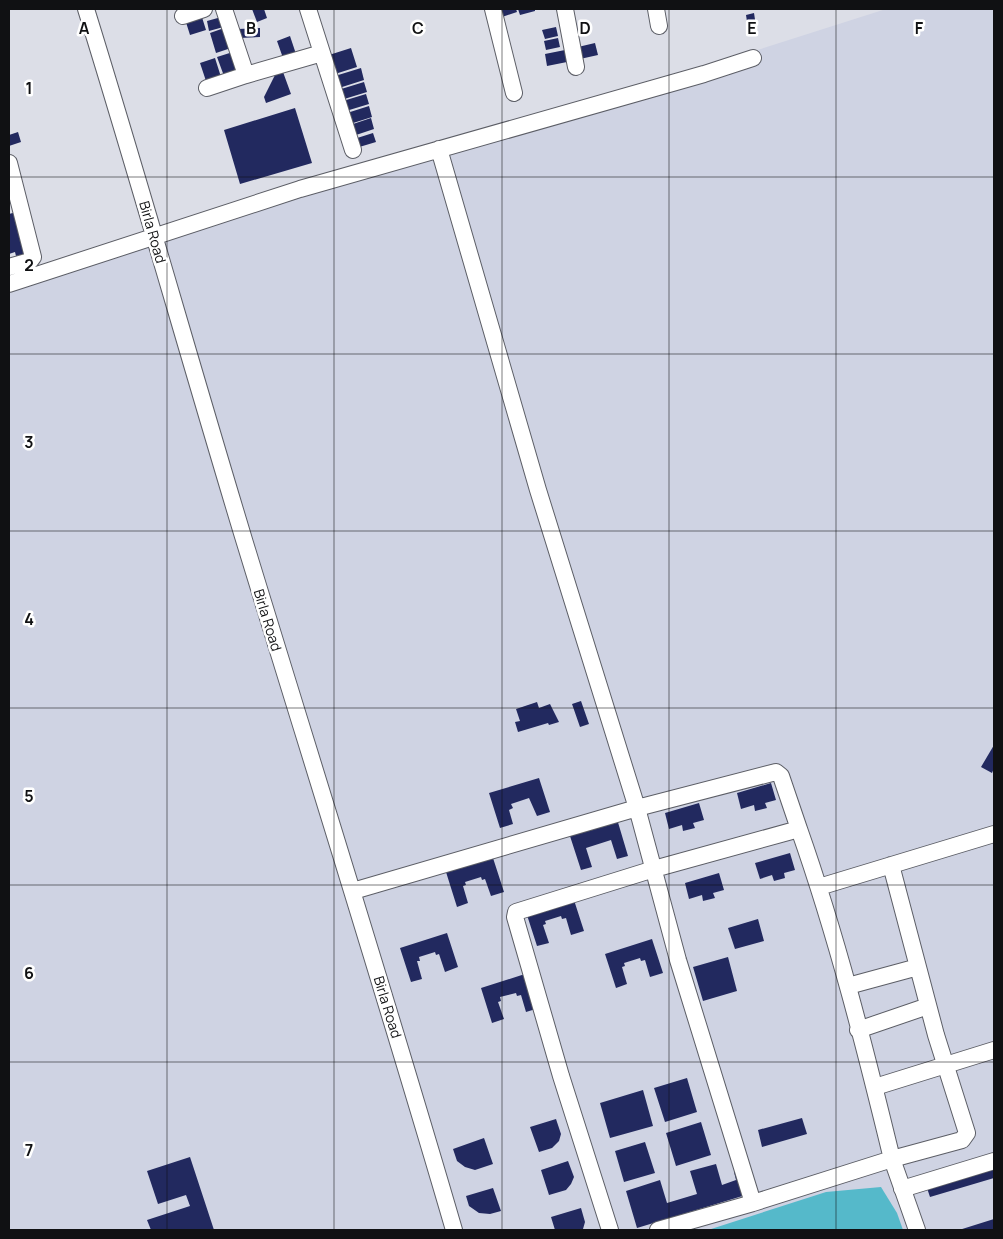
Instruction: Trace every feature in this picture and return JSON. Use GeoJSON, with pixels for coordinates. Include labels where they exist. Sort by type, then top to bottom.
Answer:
{"type":"FeatureCollection","features":[{"type":"Feature","properties":{"kind":"street","name":"Birla Road"},"geometry":{"type":"LineString","coordinates":[[86,9],[247,550],[353,891],[454,1230]]}},
{"type":"Feature","properties":{"kind":"street"},"geometry":{"type":"LineString","coordinates":[[182,16],[204,9]]}},
{"type":"Feature","properties":{"kind":"street"},"geometry":{"type":"LineString","coordinates":[[224,9],[246,75]]}},
{"type":"Feature","properties":{"kind":"street"},"geometry":{"type":"LineString","coordinates":[[308,9],[353,150]]}},
{"type":"Feature","properties":{"kind":"street"},"geometry":{"type":"LineString","coordinates":[[493,9],[514,92]]}},
{"type":"Feature","properties":{"kind":"street"},"geometry":{"type":"LineString","coordinates":[[564,9],[576,67]]}},
{"type":"Feature","properties":{"kind":"street"},"geometry":{"type":"LineString","coordinates":[[656,9],[658,26]]}},
{"type":"Feature","properties":{"kind":"street"},"geometry":{"type":"LineString","coordinates":[[207,88],[322,54]]}},
{"type":"Feature","properties":{"kind":"street"},"geometry":{"type":"LineString","coordinates":[[9,284],[300,189],[704,74],[753,58]]}},
{"type":"Feature","properties":{"kind":"street"},"geometry":{"type":"LineString","coordinates":[[439,150],[538,490],[637,808],[678,960],[753,1203]]}},
{"type":"Feature","properties":{"kind":"street"},"geometry":{"type":"LineString","coordinates":[[9,163],[33,257],[30,261],[9,267]]}},
{"type":"Feature","properties":{"kind":"street"},"geometry":{"type":"LineString","coordinates":[[353,891],[637,808],[778,772],[819,887],[848,986],[892,1159],[917,1230]]}},
{"type":"Feature","properties":{"kind":"street"},"geometry":{"type":"LineString","coordinates":[[610,1230],[561,1076],[515,914],[517,910],[798,829]]}},
{"type":"Feature","properties":{"kind":"street"},"geometry":{"type":"LineString","coordinates":[[819,887],[994,834]]}},
{"type":"Feature","properties":{"kind":"street"},"geometry":{"type":"LineString","coordinates":[[658,1230],[753,1203],[892,1159],[962,1140],[966,1136],[928,1006],[891,865]]}},
{"type":"Feature","properties":{"kind":"street"},"geometry":{"type":"LineString","coordinates":[[848,986],[918,967]]}},
{"type":"Feature","properties":{"kind":"street"},"geometry":{"type":"LineString","coordinates":[[858,1030],[928,1006]]}},
{"type":"Feature","properties":{"kind":"street"},"geometry":{"type":"LineString","coordinates":[[875,1087],[994,1050]]}},
{"type":"Feature","properties":{"kind":"street"},"geometry":{"type":"LineString","coordinates":[[902,1190],[994,1161]]}},
{"type":"Feature","properties":{"kind":"shaded area"},"geometry":{"type":"Polygon","coordinates":[[[886,9],[994,9],[994,1230],[9,1230],[9,289],[886,9]]]}},
{"type":"Feature","properties":{"kind":"water"},"geometry":{"type":"Polygon","coordinates":[[[881,1187],[897,1213],[903,1230],[708,1230],[826,1192],[881,1187]]]}},
{"type":"Feature","properties":{"kind":"building"},"geometry":{"type":"Polygon","coordinates":[[[252,9],[264,9],[267,18],[257,22],[252,9]]]}},
{"type":"Feature","properties":{"kind":"building"},"geometry":{"type":"Polygon","coordinates":[[[500,9],[516,9],[517,12],[502,17],[500,9]]]}},
{"type":"Feature","properties":{"kind":"building"},"geometry":{"type":"Polygon","coordinates":[[[518,9],[535,9],[535,11],[520,15],[518,9]]]}},
{"type":"Feature","properties":{"kind":"building"},"geometry":{"type":"Polygon","coordinates":[[[200,11],[206,30],[190,35],[184,16],[200,11]]]}},
{"type":"Feature","properties":{"kind":"building"},"geometry":{"type":"Polygon","coordinates":[[[754,13],[756,26],[748,28],[746,15],[754,13]]]}},
{"type":"Feature","properties":{"kind":"building"},"geometry":{"type":"Polygon","coordinates":[[[225,16],[227,26],[209,31],[207,21],[225,16]]]}},
{"type":"Feature","properties":{"kind":"building"},"geometry":{"type":"Polygon","coordinates":[[[227,27],[234,47],[216,53],[210,33],[227,27]]]}},
{"type":"Feature","properties":{"kind":"building"},"geometry":{"type":"Polygon","coordinates":[[[556,27],[558,36],[545,39],[542,30],[556,27]]]}},
{"type":"Feature","properties":{"kind":"building"},"geometry":{"type":"Polygon","coordinates":[[[260,28],[260,37],[239,38],[238,29],[260,28]]]}},
{"type":"Feature","properties":{"kind":"building"},"geometry":{"type":"Polygon","coordinates":[[[290,36],[296,54],[283,58],[277,41],[290,36]]]}},
{"type":"Feature","properties":{"kind":"building"},"geometry":{"type":"Polygon","coordinates":[[[558,38],[560,47],[546,50],[544,41],[558,38]]]}},
{"type":"Feature","properties":{"kind":"building"},"geometry":{"type":"Polygon","coordinates":[[[595,43],[598,55],[580,59],[578,47],[595,43]]]}},
{"type":"Feature","properties":{"kind":"building"},"geometry":{"type":"Polygon","coordinates":[[[351,48],[357,67],[335,74],[329,55],[351,48]]]}},
{"type":"Feature","properties":{"kind":"building"},"geometry":{"type":"Polygon","coordinates":[[[570,49],[572,61],[547,66],[545,54],[570,49]]]}},
{"type":"Feature","properties":{"kind":"building"},"geometry":{"type":"Polygon","coordinates":[[[236,51],[242,69],[224,76],[217,57],[236,51]]]}},
{"type":"Feature","properties":{"kind":"building"},"geometry":{"type":"Polygon","coordinates":[[[215,58],[221,77],[206,81],[200,63],[215,58]]]}},
{"type":"Feature","properties":{"kind":"building"},"geometry":{"type":"Polygon","coordinates":[[[361,68],[364,80],[339,88],[335,76],[361,68]]]}},
{"type":"Feature","properties":{"kind":"building"},"geometry":{"type":"Polygon","coordinates":[[[283,72],[291,94],[266,103],[264,97],[276,73],[283,72]]]}},
{"type":"Feature","properties":{"kind":"building"},"geometry":{"type":"Polygon","coordinates":[[[364,82],[367,92],[341,100],[338,90],[364,82]]]}},
{"type":"Feature","properties":{"kind":"building"},"geometry":{"type":"Polygon","coordinates":[[[366,94],[369,104],[346,111],[343,101],[366,94]]]}},
{"type":"Feature","properties":{"kind":"building"},"geometry":{"type":"Polygon","coordinates":[[[369,106],[372,117],[350,124],[347,113],[369,106]]]}},
{"type":"Feature","properties":{"kind":"building"},"geometry":{"type":"Polygon","coordinates":[[[295,108],[312,163],[240,184],[224,130],[295,108]]]}},
{"type":"Feature","properties":{"kind":"building"},"geometry":{"type":"Polygon","coordinates":[[[371,118],[374,129],[353,136],[350,125],[371,118]]]}},
{"type":"Feature","properties":{"kind":"building"},"geometry":{"type":"Polygon","coordinates":[[[18,132],[21,142],[9,146],[9,135],[18,132]]]}},
{"type":"Feature","properties":{"kind":"building"},"geometry":{"type":"Polygon","coordinates":[[[373,133],[376,142],[356,148],[354,139],[373,133]]]}},
{"type":"Feature","properties":{"kind":"building"},"geometry":{"type":"Polygon","coordinates":[[[20,211],[31,253],[16,256],[15,252],[9,254],[9,214],[20,211]]]}},
{"type":"Feature","properties":{"kind":"building"},"geometry":{"type":"Polygon","coordinates":[[[581,701],[589,724],[580,727],[572,704],[581,701]]]}},
{"type":"Feature","properties":{"kind":"building"},"geometry":{"type":"Polygon","coordinates":[[[537,702],[539,708],[550,704],[559,722],[549,725],[548,723],[518,732],[515,722],[520,721],[516,709],[537,702]]]}},
{"type":"Feature","properties":{"kind":"building"},"geometry":{"type":"Polygon","coordinates":[[[994,745],[994,768],[992,773],[981,767],[994,745]]]}},
{"type":"Feature","properties":{"kind":"building"},"geometry":{"type":"Polygon","coordinates":[[[539,778],[550,812],[537,816],[529,798],[511,804],[513,808],[509,810],[513,824],[500,828],[489,793],[539,778]]]}},
{"type":"Feature","properties":{"kind":"building"},"geometry":{"type":"Polygon","coordinates":[[[771,783],[776,800],[765,803],[767,808],[755,811],[754,805],[741,809],[737,793],[771,783]]]}},
{"type":"Feature","properties":{"kind":"building"},"geometry":{"type":"Polygon","coordinates":[[[699,803],[704,820],[693,823],[695,828],[683,831],[682,825],[669,829],[665,813],[699,803]]]}},
{"type":"Feature","properties":{"kind":"building"},"geometry":{"type":"Polygon","coordinates":[[[617,819],[628,856],[617,859],[611,840],[586,848],[592,867],[581,870],[569,833],[617,819]]]}},
{"type":"Feature","properties":{"kind":"building"},"geometry":{"type":"Polygon","coordinates":[[[790,853],[795,870],[784,873],[785,878],[774,881],[772,875],[760,879],[755,863],[790,853]]]}},
{"type":"Feature","properties":{"kind":"building"},"geometry":{"type":"Polygon","coordinates":[[[493,858],[504,892],[491,896],[485,879],[482,880],[481,877],[465,882],[466,885],[463,886],[468,903],[457,907],[446,872],[493,858]]]}},
{"type":"Feature","properties":{"kind":"building"},"geometry":{"type":"Polygon","coordinates":[[[719,873],[724,890],[713,893],[715,898],[703,901],[702,895],[689,899],[685,883],[719,873]]]}},
{"type":"Feature","properties":{"kind":"building"},"geometry":{"type":"Polygon","coordinates":[[[573,897],[584,931],[571,935],[566,918],[562,919],[561,916],[545,921],[546,924],[543,925],[549,943],[537,946],[526,912],[573,897]]]}},
{"type":"Feature","properties":{"kind":"building"},"geometry":{"type":"Polygon","coordinates":[[[758,919],[764,941],[735,949],[728,928],[758,919]]]}},
{"type":"Feature","properties":{"kind":"building"},"geometry":{"type":"Polygon","coordinates":[[[447,933],[458,967],[445,972],[439,954],[436,955],[435,952],[419,957],[420,961],[417,961],[422,979],[411,982],[400,948],[447,933]]]}},
{"type":"Feature","properties":{"kind":"building"},"geometry":{"type":"Polygon","coordinates":[[[652,939],[663,973],[650,977],[645,960],[641,961],[640,958],[624,963],[625,966],[622,967],[627,984],[616,988],[605,954],[652,939]]]}},
{"type":"Feature","properties":{"kind":"building"},"geometry":{"type":"Polygon","coordinates":[[[728,957],[737,991],[703,1001],[693,967],[728,957]]]}},
{"type":"Feature","properties":{"kind":"building"},"geometry":{"type":"Polygon","coordinates":[[[528,973],[539,1008],[526,1012],[521,995],[517,996],[516,993],[500,997],[501,1001],[498,1002],[504,1019],[492,1023],[481,988],[528,973]]]}},
{"type":"Feature","properties":{"kind":"building"},"geometry":{"type":"Polygon","coordinates":[[[687,1078],[697,1112],[665,1122],[654,1088],[687,1078]]]}},
{"type":"Feature","properties":{"kind":"building"},"geometry":{"type":"Polygon","coordinates":[[[643,1090],[653,1126],[610,1138],[600,1103],[643,1090]]]}},
{"type":"Feature","properties":{"kind":"building"},"geometry":{"type":"Polygon","coordinates":[[[802,1118],[807,1134],[762,1147],[758,1130],[802,1118]]]}},
{"type":"Feature","properties":{"kind":"building"},"geometry":{"type":"Polygon","coordinates":[[[556,1119],[561,1134],[559,1141],[552,1148],[539,1152],[530,1127],[556,1119]]]}},
{"type":"Feature","properties":{"kind":"building"},"geometry":{"type":"Polygon","coordinates":[[[701,1122],[711,1155],[676,1166],[666,1133],[701,1122]]]}},
{"type":"Feature","properties":{"kind":"building"},"geometry":{"type":"Polygon","coordinates":[[[484,1138],[493,1164],[475,1170],[465,1167],[457,1161],[453,1149],[484,1138]]]}},
{"type":"Feature","properties":{"kind":"building"},"geometry":{"type":"Polygon","coordinates":[[[645,1142],[655,1173],[624,1182],[615,1151],[645,1142]]]}},
{"type":"Feature","properties":{"kind":"building"},"geometry":{"type":"Polygon","coordinates":[[[190,1157],[214,1230],[151,1230],[147,1220],[190,1206],[186,1195],[158,1204],[147,1171],[190,1157]]]}},
{"type":"Feature","properties":{"kind":"building"},"geometry":{"type":"Polygon","coordinates":[[[568,1161],[574,1177],[571,1184],[566,1190],[549,1195],[541,1170],[568,1161]]]}},
{"type":"Feature","properties":{"kind":"building"},"geometry":{"type":"Polygon","coordinates":[[[716,1164],[722,1185],[736,1180],[734,1172],[741,1170],[749,1194],[637,1228],[626,1191],[660,1180],[667,1203],[697,1194],[690,1171],[716,1164]]]}},
{"type":"Feature","properties":{"kind":"building"},"geometry":{"type":"Polygon","coordinates":[[[994,1165],[994,1178],[930,1197],[926,1185],[994,1165]]]}},
{"type":"Feature","properties":{"kind":"building"},"geometry":{"type":"Polygon","coordinates":[[[493,1188],[501,1211],[490,1214],[479,1213],[469,1206],[466,1196],[493,1188]]]}},
{"type":"Feature","properties":{"kind":"building"},"geometry":{"type":"Polygon","coordinates":[[[581,1208],[585,1222],[583,1229],[555,1230],[551,1217],[581,1208]]]}},
{"type":"Feature","properties":{"kind":"building"},"geometry":{"type":"Polygon","coordinates":[[[994,1219],[994,1230],[959,1230],[994,1219]]]}}]}
